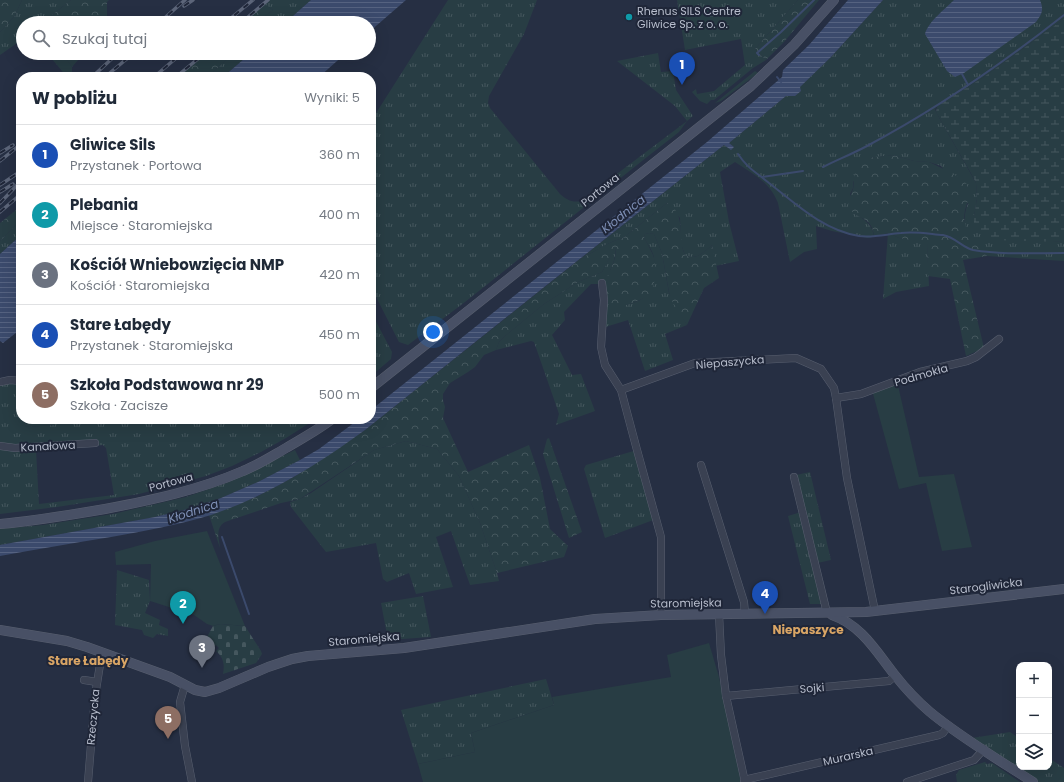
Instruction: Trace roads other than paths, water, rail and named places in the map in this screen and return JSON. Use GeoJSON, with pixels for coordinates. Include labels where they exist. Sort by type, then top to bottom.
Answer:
{"type":"FeatureCollection","features":[{"type":"Feature","properties":{"kind":"street","name":"Portowa"},"geometry":{"type":"LineString","coordinates":[[376,384],[751,86],[794,45],[834,0]]}},
{"type":"Feature","properties":{"kind":"street"},"geometry":{"type":"LineString","coordinates":[[602,283],[604,300],[601,347],[605,365],[622,390],[661,537],[661,615]]}},
{"type":"Feature","properties":{"kind":"street","name":"Podmokła"},"geometry":{"type":"LineString","coordinates":[[836,398],[861,394],[920,372],[976,357],[1000,339]]}},
{"type":"Feature","properties":{"kind":"street","name":"Niepaszycka"},"geometry":{"type":"LineString","coordinates":[[622,390],[695,363],[796,358],[821,369],[834,388],[846,478],[875,611]]}},
{"type":"Feature","properties":{"kind":"street"},"geometry":{"type":"LineString","coordinates":[[0,382],[16,381]]}},
{"type":"Feature","properties":{"kind":"street","name":"Portowa"},"geometry":{"type":"LineString","coordinates":[[0,524],[62,517],[166,497],[196,488],[225,478],[255,465],[298,441],[324,424]]}},
{"type":"Feature","properties":{"kind":"street","name":"Kanałowa"},"geometry":{"type":"LineString","coordinates":[[0,446],[15,448],[95,443]]}},
{"type":"Feature","properties":{"kind":"street"},"geometry":{"type":"LineString","coordinates":[[701,465],[743,598],[745,614]]}},
{"type":"Feature","properties":{"kind":"street"},"geometry":{"type":"LineString","coordinates":[[794,477],[827,613],[840,617],[859,630]]}},
{"type":"Feature","properties":{"kind":"street","name":"Starogliwicka"},"geometry":{"type":"LineString","coordinates":[[910,607],[1064,589]]}},
{"type":"Feature","properties":{"kind":"street","name":"Staromiejska"},"geometry":{"type":"LineString","coordinates":[[0,630],[67,642],[102,652],[170,676],[198,691],[209,691],[268,667],[308,656],[416,646],[595,619],[661,615],[860,612],[910,607]]}},
{"type":"Feature","properties":{"kind":"street"},"geometry":{"type":"LineString","coordinates":[[860,612],[856,616],[855,624],[895,676],[919,702],[948,726],[1033,782]]}},
{"type":"Feature","properties":{"kind":"street"},"geometry":{"type":"LineString","coordinates":[[719,614],[721,656],[726,696],[744,781]]}},
{"type":"Feature","properties":{"kind":"street","name":"Rzeczycka"},"geometry":{"type":"LineString","coordinates":[[88,782],[94,696],[102,652]]}},
{"type":"Feature","properties":{"kind":"street","name":"Sojki"},"geometry":{"type":"LineString","coordinates":[[726,696],[889,681],[895,676]]}},
{"type":"Feature","properties":{"kind":"street"},"geometry":{"type":"LineString","coordinates":[[84,680],[97,682]]}},
{"type":"Feature","properties":{"kind":"street"},"geometry":{"type":"LineString","coordinates":[[185,685],[180,702],[185,746],[192,782]]}},
{"type":"Feature","properties":{"kind":"street","name":"Murarska"},"geometry":{"type":"LineString","coordinates":[[744,781],[939,735],[943,733],[948,726]]}},
{"type":"Feature","properties":{"kind":"street"},"geometry":{"type":"LineString","coordinates":[[907,782],[974,760],[984,749]]}},
{"type":"Feature","properties":{"kind":"water"},"geometry":{"type":"Polygon","coordinates":[[[311,0],[406,0],[376,26],[376,16],[293,16],[311,0]]]}},
{"type":"Feature","properties":{"kind":"water","name":"Kłodnica"},"geometry":{"type":"Polygon","coordinates":[[[848,0],[883,0],[830,58],[800,87],[801,91],[795,96],[786,96],[729,143],[734,147],[731,150],[724,145],[376,421],[376,406],[707,142],[782,77],[783,70],[809,45],[848,0]]]}},
{"type":"Feature","properties":{"kind":"water"},"geometry":{"type":"Polygon","coordinates":[[[954,0],[1040,0],[1042,9],[1036,22],[964,73],[955,77],[947,71],[925,34],[933,20],[954,0]]]}},
{"type":"Feature","properties":{"kind":"water"},"geometry":{"type":"Polygon","coordinates":[[[243,60],[338,60],[325,72],[229,72],[243,60]]]}},
{"type":"Feature","properties":{"kind":"water"},"geometry":{"type":"Polygon","coordinates":[[[16,240],[16,333],[3,343],[0,341],[0,254],[16,240]]]}},
{"type":"Feature","properties":{"kind":"water","name":"Kłodnica"},"geometry":{"type":"Polygon","coordinates":[[[352,424],[373,424],[329,455],[272,489],[252,499],[211,515],[149,530],[0,556],[0,545],[155,517],[188,509],[221,498],[258,482],[319,449],[352,424]]]}},
{"type":"Feature","properties":{"kind":"waterway"},"geometry":{"type":"LineString","coordinates":[[759,55],[757,53],[814,0]]}},
{"type":"Feature","properties":{"kind":"waterway"},"geometry":{"type":"LineString","coordinates":[[823,167],[867,146],[919,117],[993,68],[1064,15]]}},
{"type":"Feature","properties":{"kind":"waterway"},"geometry":{"type":"LineString","coordinates":[[962,74],[968,85]]}},
{"type":"Feature","properties":{"kind":"waterway"},"geometry":{"type":"LineString","coordinates":[[777,77],[781,82]]}},
{"type":"Feature","properties":{"kind":"waterway"},"geometry":{"type":"LineString","coordinates":[[738,154],[752,170],[800,207],[822,222],[846,233],[870,237],[906,232],[922,233],[947,236],[969,249],[984,252],[1064,253]]}},
{"type":"Feature","properties":{"kind":"waterway"},"geometry":{"type":"LineString","coordinates":[[762,177],[803,171]]}},
{"type":"Feature","properties":{"kind":"waterway"},"geometry":{"type":"LineString","coordinates":[[222,537],[249,614]]}},
{"type":"Feature","properties":{"kind":"railway"},"geometry":{"type":"LineString","coordinates":[[167,16],[185,0]]}},
{"type":"Feature","properties":{"kind":"railway"},"geometry":{"type":"LineString","coordinates":[[184,6],[193,0]]}},
{"type":"Feature","properties":{"kind":"railway"},"geometry":{"type":"LineString","coordinates":[[234,16],[253,0]]}},
{"type":"Feature","properties":{"kind":"railway"},"geometry":{"type":"LineString","coordinates":[[249,16],[268,0]]}},
{"type":"Feature","properties":{"kind":"railway"},"geometry":{"type":"LineString","coordinates":[[97,72],[110,60]]}},
{"type":"Feature","properties":{"kind":"railway"},"geometry":{"type":"LineString","coordinates":[[111,72],[125,60]]}},
{"type":"Feature","properties":{"kind":"railway"},"geometry":{"type":"LineString","coordinates":[[160,72],[174,60]]}},
{"type":"Feature","properties":{"kind":"railway"},"geometry":{"type":"LineString","coordinates":[[182,72],[197,60]]}},
{"type":"Feature","properties":{"kind":"railway"},"geometry":{"type":"LineString","coordinates":[[0,153],[13,145]]}},
{"type":"Feature","properties":{"kind":"railway"},"geometry":{"type":"LineString","coordinates":[[0,161],[16,148]]}},
{"type":"Feature","properties":{"kind":"railway"},"geometry":{"type":"LineString","coordinates":[[0,185],[16,174]]}},
{"type":"Feature","properties":{"kind":"railway"},"geometry":{"type":"LineString","coordinates":[[0,192],[13,184]]}},
{"type":"Feature","properties":{"kind":"railway"},"geometry":{"type":"LineString","coordinates":[[0,203],[16,186]]}},
{"type":"Feature","properties":{"kind":"railway"},"geometry":{"type":"LineString","coordinates":[[0,212],[16,198]]}},
{"type":"Feature","properties":{"kind":"place","name":"Rhenus SILS Centre Gliwice Sp. z o. o."},"geometry":{"type":"Point","coordinates":[629,17]}},
{"type":"Feature","properties":{"kind":"place","name":"Gliwice Sils"},"geometry":{"type":"Point","coordinates":[682,85]}},
{"type":"Feature","properties":{"kind":"place","name":"Stare Łabędy"},"geometry":{"type":"Point","coordinates":[765,614]}},
{"type":"Feature","properties":{"kind":"place","name":"Plebania"},"geometry":{"type":"Point","coordinates":[183,624]}},
{"type":"Feature","properties":{"kind":"place","name":"Kościół Wniebowzięcia NMP"},"geometry":{"type":"Point","coordinates":[202,668]}},
{"type":"Feature","properties":{"kind":"place","name":"Szkoła Podstawowa nr 29"},"geometry":{"type":"Point","coordinates":[168,739]}},
{"type":"Feature","properties":{"kind":"district","name":"Niepaszyce"},"geometry":{"type":"Point","coordinates":[808,629]}},
{"type":"Feature","properties":{"kind":"district","name":"Stare Łabędy"},"geometry":{"type":"Point","coordinates":[88,660]}}]}
